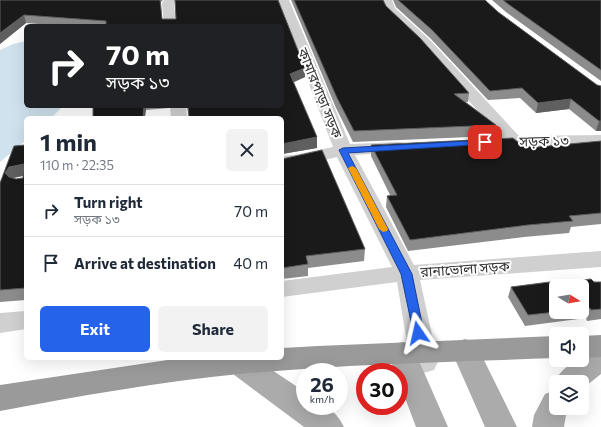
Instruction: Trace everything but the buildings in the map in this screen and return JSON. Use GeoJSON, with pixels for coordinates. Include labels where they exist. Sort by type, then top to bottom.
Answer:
{"type":"FeatureCollection","features":[{"type":"Feature","properties":{"kind":"highway"},"geometry":{"type":"LineString","coordinates":[[589,346],[601,346]]}},
{"type":"Feature","properties":{"kind":"highway"},"geometry":{"type":"LineString","coordinates":[[0,398],[110,378],[239,363],[413,358],[465,350],[549,347]]}},
{"type":"Feature","properties":{"kind":"main road"},"geometry":{"type":"LineString","coordinates":[[465,350],[501,427]]}},
{"type":"Feature","properties":{"kind":"main road"},"geometry":{"type":"LineString","coordinates":[[413,358],[432,427]]}},
{"type":"Feature","properties":{"kind":"main road"},"geometry":{"type":"LineString","coordinates":[[578,375],[601,358]]}},
{"type":"Feature","properties":{"kind":"main road"},"geometry":{"type":"LineString","coordinates":[[239,363],[287,396],[328,427]]}},
{"type":"Feature","properties":{"kind":"main road"},"geometry":{"type":"LineString","coordinates":[[548,427],[550,415]]}},
{"type":"Feature","properties":{"kind":"street"},"geometry":{"type":"LineString","coordinates":[[170,0],[168,3],[170,24]]}},
{"type":"Feature","properties":{"kind":"street","name":"কামারপাড়া সড়ক"},"geometry":{"type":"LineString","coordinates":[[283,0],[343,150],[406,274],[413,358]]}},
{"type":"Feature","properties":{"kind":"street"},"geometry":{"type":"LineString","coordinates":[[386,0],[390,10],[425,43],[514,141]]}},
{"type":"Feature","properties":{"kind":"street","name":"সড়ক ১৩"},"geometry":{"type":"LineString","coordinates":[[474,143],[601,140]]}},
{"type":"Feature","properties":{"kind":"street"},"geometry":{"type":"LineString","coordinates":[[284,162],[343,150],[419,145]]}},
{"type":"Feature","properties":{"kind":"street","name":"রানাভোলা সড়ক"},"geometry":{"type":"LineString","coordinates":[[284,289],[406,274],[601,259]]}},
{"type":"Feature","properties":{"kind":"street"},"geometry":{"type":"LineString","coordinates":[[0,323],[24,320]]}},
{"type":"Feature","properties":{"kind":"water"},"geometry":{"type":"Polygon","coordinates":[[[24,41],[24,108],[61,108],[53,116],[24,116],[24,142],[0,162],[0,50],[13,44],[24,41]]]}},
{"type":"Feature","properties":{"kind":"slow traffic"},"geometry":{"type":"LineString","coordinates":[[352,168],[383,229]]}},
{"type":"Feature","properties":{"kind":"route"},"geometry":{"type":"LineString","coordinates":[[418,333],[406,274],[343,150],[485,142]]}}]}
